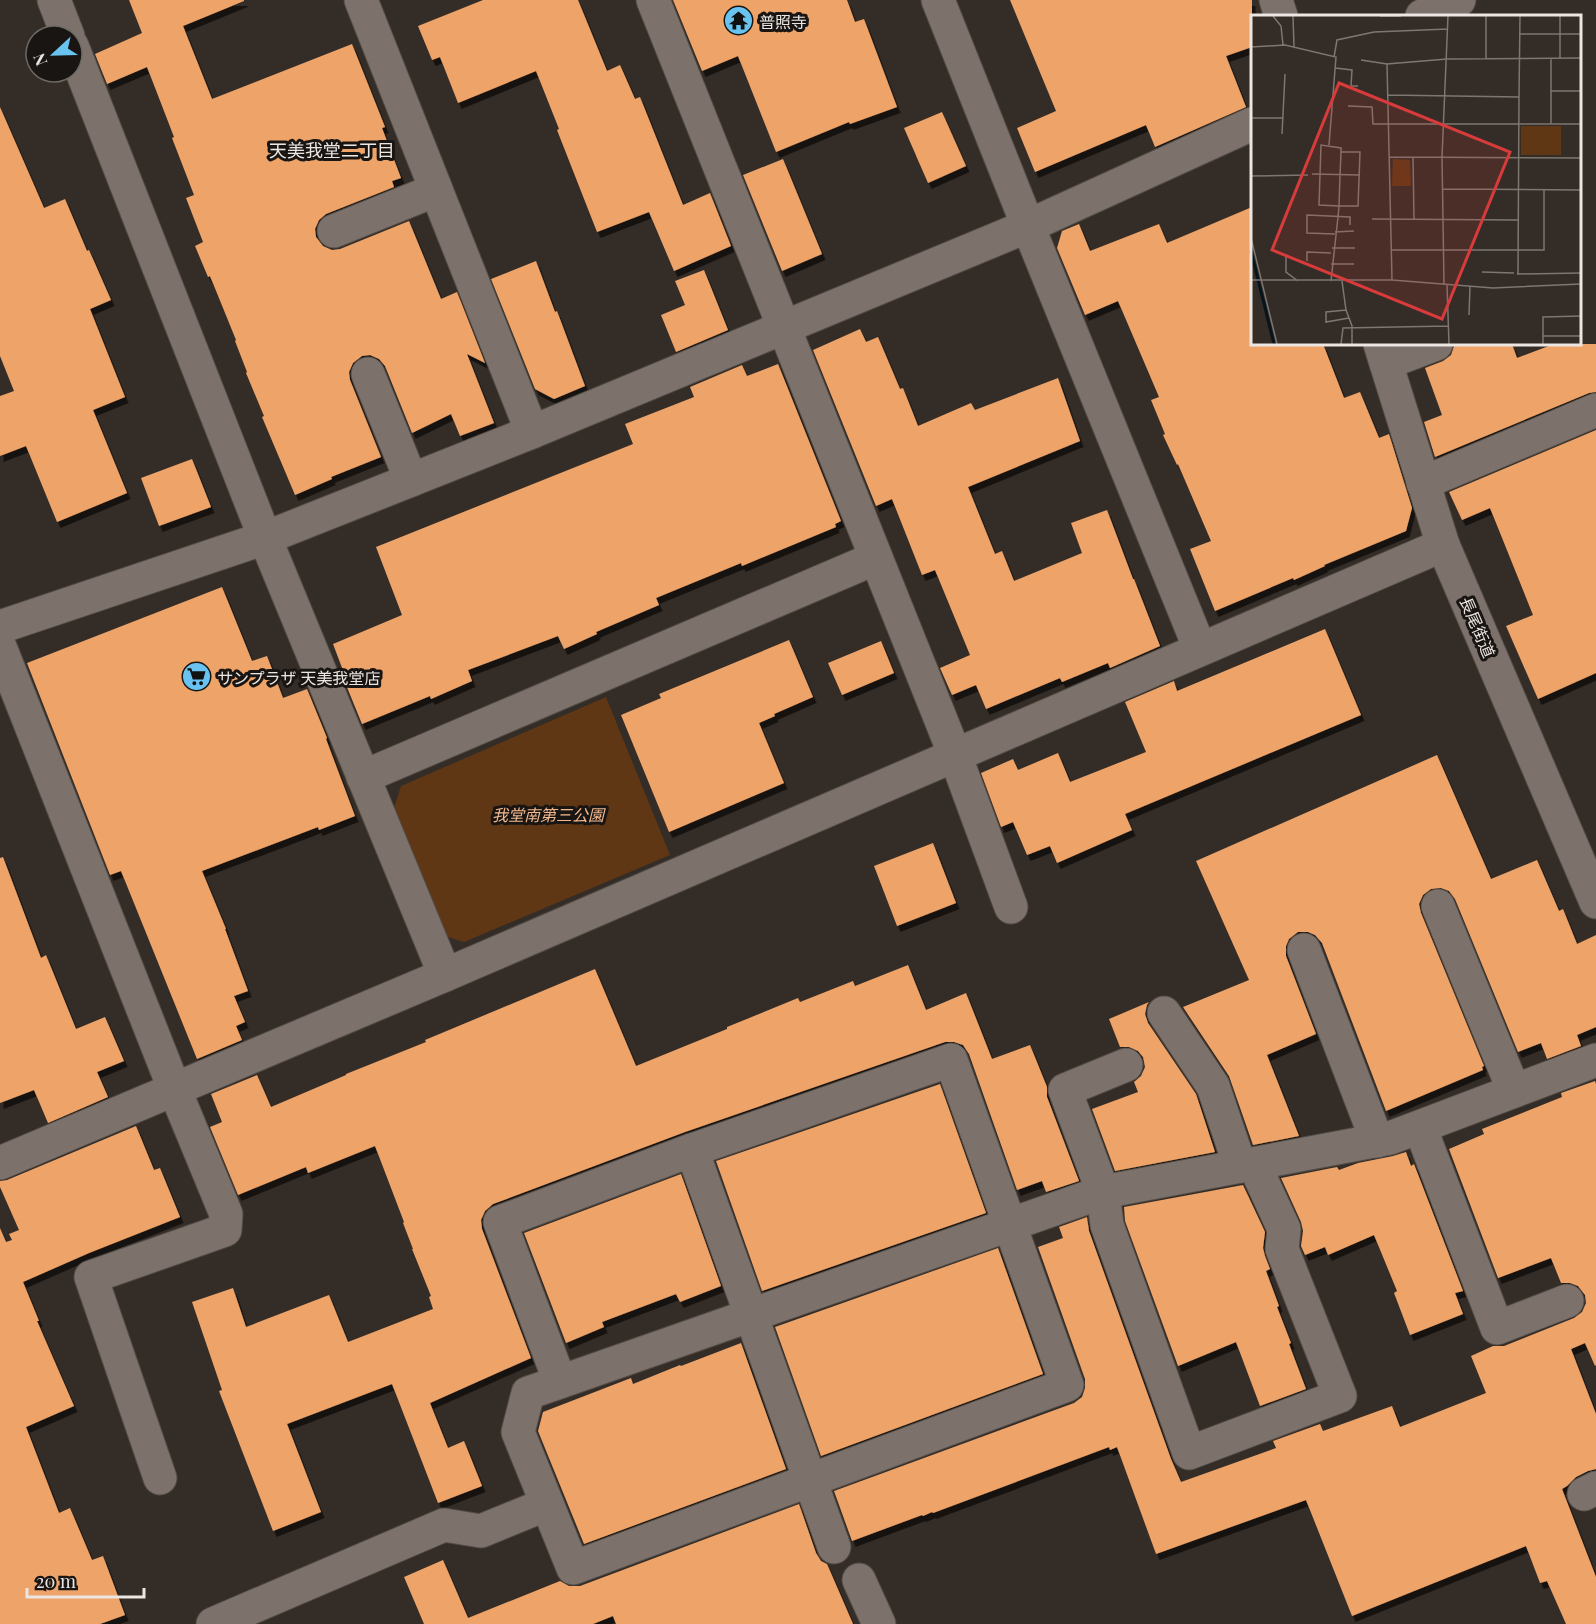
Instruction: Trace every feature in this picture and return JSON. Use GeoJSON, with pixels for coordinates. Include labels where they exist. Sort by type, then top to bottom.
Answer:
{"type":"FeatureCollection","features":[{"type":"Feature","properties":{"kind":"street"},"geometry":{"type":"LineString","coordinates":[[54,0],[63,24]]}},
{"type":"Feature","properties":{"kind":"street"},"geometry":{"type":"LineString","coordinates":[[361,0],[532,432]]}},
{"type":"Feature","properties":{"kind":"street"},"geometry":{"type":"LineString","coordinates":[[653,0],[954,755],[1011,907]]}},
{"type":"Feature","properties":{"kind":"street"},"geometry":{"type":"LineString","coordinates":[[938,0],[1200,649]]}},
{"type":"Feature","properties":{"kind":"street"},"geometry":{"type":"LineString","coordinates":[[1276,0],[1281,15]]}},
{"type":"Feature","properties":{"kind":"street"},"geometry":{"type":"LineString","coordinates":[[1424,15],[1460,0]]}},
{"type":"Feature","properties":{"kind":"street"},"geometry":{"type":"LineString","coordinates":[[84,77],[264,538],[445,975]]}},
{"type":"Feature","properties":{"kind":"street"},"geometry":{"type":"LineString","coordinates":[[0,627],[264,538],[532,432],[1028,226],[1251,124]]}},
{"type":"Feature","properties":{"kind":"street"},"geometry":{"type":"LineString","coordinates":[[334,231],[436,190]]}},
{"type":"Feature","properties":{"kind":"street"},"geometry":{"type":"LineString","coordinates":[[1383,353],[1430,345]]}},
{"type":"Feature","properties":{"kind":"street","name":"長尾街道"},"geometry":{"type":"LineString","coordinates":[[1383,353],[1443,545],[1596,902]]}},
{"type":"Feature","properties":{"kind":"street"},"geometry":{"type":"LineString","coordinates":[[368,374],[411,480]]}},
{"type":"Feature","properties":{"kind":"street"},"geometry":{"type":"LineString","coordinates":[[1424,483],[1596,410]]}},
{"type":"Feature","properties":{"kind":"street"},"geometry":{"type":"LineString","coordinates":[[0,1163],[445,975],[1443,545]]}},
{"type":"Feature","properties":{"kind":"street"},"geometry":{"type":"LineString","coordinates":[[363,777],[876,558]]}},
{"type":"Feature","properties":{"kind":"street"},"geometry":{"type":"LineString","coordinates":[[0,647],[226,1214],[225,1230],[91,1277],[160,1478]]}},
{"type":"Feature","properties":{"kind":"street"},"geometry":{"type":"LineString","coordinates":[[1438,906],[1514,1091]]}},
{"type":"Feature","properties":{"kind":"street"},"geometry":{"type":"LineString","coordinates":[[1305,950],[1377,1141]]}},
{"type":"Feature","properties":{"kind":"street"},"geometry":{"type":"LineString","coordinates":[[1126,1065],[1065,1090],[1103,1192],[1107,1225],[1189,1453],[1340,1396],[1282,1249],[1284,1229],[1247,1165],[1213,1086],[1164,1013]]}},
{"type":"Feature","properties":{"kind":"street"},"geometry":{"type":"LineString","coordinates":[[560,1382],[500,1222],[692,1150],[951,1060],[1010,1224],[1067,1385],[573,1568],[519,1432],[528,1393],[560,1382],[752,1315],[1010,1224],[1103,1192],[1390,1138],[1596,1060]]}},
{"type":"Feature","properties":{"kind":"street"},"geometry":{"type":"LineString","coordinates":[[1420,1127],[1497,1328],[1567,1301]]}},
{"type":"Feature","properties":{"kind":"street"},"geometry":{"type":"LineString","coordinates":[[692,1150],[834,1547]]}},
{"type":"Feature","properties":{"kind":"street"},"geometry":{"type":"LineString","coordinates":[[213,1624],[444,1525],[481,1531],[547,1504]]}},
{"type":"Feature","properties":{"kind":"street"},"geometry":{"type":"LineString","coordinates":[[859,1580],[879,1624]]}},
{"type":"Feature","properties":{"kind":"green space","name":"我堂南第三公園"},"geometry":{"type":"Polygon","coordinates":[[[606,697],[670,855],[464,942],[445,936],[394,808],[401,786],[606,697]]]}},
{"type":"Feature","properties":{"kind":"building"},"geometry":{"type":"Polygon","coordinates":[[[129,0],[244,0],[183,26],[212,99],[352,44],[385,127],[382,128],[401,178],[392,181],[394,187],[326,214],[319,220],[315,229],[316,237],[323,246],[332,250],[340,249],[409,221],[441,299],[457,292],[485,363],[467,354],[494,423],[460,436],[451,414],[412,433],[385,366],[379,359],[370,355],[362,356],[353,363],[349,372],[350,380],[381,457],[331,477],[332,479],[295,495],[262,417],[264,416],[246,373],[236,340],[195,246],[203,242],[186,198],[194,195],[147,67],[107,84],[95,54],[142,33],[129,0]]]}},
{"type":"Feature","properties":{"kind":"building"},"geometry":{"type":"Polygon","coordinates":[[[483,0],[578,0],[607,71],[620,65],[635,99],[640,97],[683,205],[710,193],[731,246],[674,271],[649,212],[597,232],[536,71],[458,103],[440,57],[432,60],[418,26],[483,0]]]}},
{"type":"Feature","properties":{"kind":"building"},"geometry":{"type":"Polygon","coordinates":[[[673,0],[847,0],[855,22],[864,19],[897,107],[850,124],[849,122],[776,152],[738,56],[702,71],[673,0]]]}},
{"type":"Feature","properties":{"kind":"building"},"geometry":{"type":"Polygon","coordinates":[[[1010,0],[1252,0],[1251,47],[1226,56],[1246,107],[1155,147],[1146,125],[1035,172],[1017,128],[1056,111],[1010,0]]]}},
{"type":"Feature","properties":{"kind":"building"},"geometry":{"type":"Polygon","coordinates":[[[0,107],[44,208],[65,199],[111,300],[90,309],[125,397],[93,410],[127,493],[57,522],[26,446],[0,456],[0,396],[14,391],[0,356],[0,107]]]}},
{"type":"Feature","properties":{"kind":"building"},"geometry":{"type":"Polygon","coordinates":[[[942,112],[966,166],[928,183],[904,128],[942,112]]]}},
{"type":"Feature","properties":{"kind":"building"},"geometry":{"type":"Polygon","coordinates":[[[783,159],[822,254],[782,271],[743,175],[783,159]]]}},
{"type":"Feature","properties":{"kind":"building"},"geometry":{"type":"Polygon","coordinates":[[[1251,207],[1251,345],[1323,345],[1344,398],[1360,392],[1379,438],[1389,434],[1412,508],[1406,531],[1294,580],[1293,578],[1215,611],[1190,549],[1211,541],[1163,435],[1165,434],[1151,400],[1159,397],[1118,301],[1085,315],[1057,248],[1062,231],[1079,224],[1090,251],[1159,224],[1167,243],[1251,207]]]}},
{"type":"Feature","properties":{"kind":"building"},"geometry":{"type":"Polygon","coordinates":[[[536,261],[585,386],[554,399],[535,389],[491,279],[536,261]]]}},
{"type":"Feature","properties":{"kind":"building"},"geometry":{"type":"Polygon","coordinates":[[[704,270],[728,330],[676,352],[661,315],[685,305],[675,281],[704,270]]]}},
{"type":"Feature","properties":{"kind":"building"},"geometry":{"type":"Polygon","coordinates":[[[860,329],[866,342],[878,337],[900,389],[903,388],[918,426],[971,403],[975,410],[1058,378],[1080,441],[968,487],[995,554],[1002,551],[1014,581],[1082,553],[1071,523],[1107,510],[1160,646],[1110,668],[1108,663],[1062,682],[1060,678],[986,709],[976,685],[952,695],[940,668],[970,655],[935,570],[922,575],[892,499],[876,506],[813,350],[860,329]]]}},
{"type":"Feature","properties":{"kind":"building"},"geometry":{"type":"Polygon","coordinates":[[[1596,344],[1596,392],[1435,457],[1424,422],[1442,415],[1425,368],[1451,355],[1454,346],[1512,345],[1517,358],[1551,345],[1596,344]]]}},
{"type":"Feature","properties":{"kind":"building"},"geometry":{"type":"Polygon","coordinates":[[[778,364],[841,521],[835,524],[836,527],[656,598],[659,605],[596,632],[597,634],[564,649],[558,636],[468,670],[472,681],[431,699],[430,696],[362,724],[342,675],[344,673],[333,644],[402,615],[376,547],[633,444],[625,424],[694,397],[690,387],[742,365],[747,376],[778,364]]]}},
{"type":"Feature","properties":{"kind":"building"},"geometry":{"type":"Polygon","coordinates":[[[1596,430],[1596,673],[1538,699],[1506,626],[1533,615],[1490,508],[1462,520],[1449,492],[1596,430]]]}},
{"type":"Feature","properties":{"kind":"building"},"geometry":{"type":"Polygon","coordinates":[[[192,459],[211,507],[159,526],[141,478],[192,459]]]}},
{"type":"Feature","properties":{"kind":"building"},"geometry":{"type":"Polygon","coordinates":[[[222,587],[252,661],[267,656],[283,698],[307,689],[355,816],[319,830],[318,827],[202,871],[248,991],[234,996],[245,1022],[236,1026],[242,1040],[197,1059],[121,871],[110,875],[27,663],[222,587]]]}},
{"type":"Feature","properties":{"kind":"building"},"geometry":{"type":"Polygon","coordinates":[[[1325,629],[1361,715],[1125,814],[1132,830],[1057,863],[1050,846],[1027,855],[1013,822],[1001,827],[981,773],[1013,759],[1018,770],[1058,753],[1070,782],[1146,752],[1125,702],[1174,681],[1177,691],[1325,629]]]}},
{"type":"Feature","properties":{"kind":"building"},"geometry":{"type":"Polygon","coordinates":[[[789,640],[813,697],[759,723],[784,783],[669,832],[621,715],[661,698],[659,694],[789,640]]]}},
{"type":"Feature","properties":{"kind":"building"},"geometry":{"type":"Polygon","coordinates":[[[881,641],[894,673],[842,695],[828,663],[881,641]]]}},
{"type":"Feature","properties":{"kind":"building"},"geometry":{"type":"Polygon","coordinates":[[[1437,755],[1491,879],[1537,860],[1559,911],[1563,909],[1577,944],[1596,935],[1596,1027],[1577,1035],[1581,1046],[1547,1059],[1541,1043],[1518,1052],[1455,899],[1449,891],[1441,888],[1431,889],[1423,895],[1419,904],[1421,913],[1484,1066],[1483,1070],[1386,1111],[1322,943],[1315,935],[1298,932],[1289,939],[1286,956],[1316,1034],[1267,1055],[1299,1136],[1253,1145],[1229,1076],[1183,1007],[1249,980],[1196,861],[1437,755]]]}},
{"type":"Feature","properties":{"kind":"building"},"geometry":{"type":"Polygon","coordinates":[[[933,843],[956,903],[897,926],[874,866],[933,843]]]}},
{"type":"Feature","properties":{"kind":"building"},"geometry":{"type":"Polygon","coordinates":[[[3,857],[41,958],[46,955],[76,1029],[105,1017],[124,1061],[97,1072],[108,1097],[48,1123],[34,1090],[0,1103],[0,858],[3,857]]]}},
{"type":"Feature","properties":{"kind":"building"},"geometry":{"type":"Polygon","coordinates":[[[908,965],[926,1010],[966,993],[992,1059],[1030,1045],[1079,1181],[1046,1192],[1042,1181],[1017,1190],[969,1054],[963,1045],[945,1042],[685,1132],[493,1204],[485,1211],[481,1220],[482,1229],[531,1358],[430,1403],[448,1448],[464,1441],[482,1486],[438,1503],[392,1384],[287,1424],[321,1512],[273,1531],[219,1391],[222,1390],[192,1302],[233,1288],[246,1327],[329,1295],[348,1342],[433,1309],[429,1297],[431,1296],[375,1146],[308,1173],[306,1167],[238,1195],[210,1127],[222,1122],[211,1094],[257,1075],[271,1107],[595,969],[636,1066],[798,998],[800,1002],[853,981],[855,986],[908,965]]]}},
{"type":"Feature","properties":{"kind":"building"},"geometry":{"type":"Polygon","coordinates":[[[1149,1002],[1145,1014],[1148,1023],[1196,1094],[1215,1152],[1115,1171],[1092,1109],[1138,1092],[1134,1082],[1141,1076],[1145,1067],[1143,1057],[1138,1051],[1129,1047],[1120,1047],[1109,1019],[1149,1002]]]}},
{"type":"Feature","properties":{"kind":"building"},"geometry":{"type":"Polygon","coordinates":[[[1595,1081],[1596,1365],[1585,1343],[1571,1349],[1596,1414],[1596,1469],[1576,1477],[1562,1489],[1596,1577],[1596,1624],[1566,1624],[1547,1581],[1540,1583],[1526,1546],[1352,1616],[1306,1500],[1156,1554],[1117,1447],[1110,1450],[1109,1447],[852,1541],[834,1491],[1074,1403],[1082,1397],[1085,1379],[1038,1247],[1063,1238],[1059,1227],[1087,1217],[1089,1231],[1181,1482],[1276,1448],[1273,1441],[1320,1424],[1323,1431],[1392,1406],[1400,1427],[1486,1393],[1471,1356],[1493,1346],[1504,1346],[1574,1318],[1582,1312],[1586,1303],[1585,1295],[1578,1286],[1561,1283],[1551,1258],[1498,1278],[1449,1149],[1484,1134],[1482,1129],[1562,1097],[1561,1093],[1595,1081]]]}},
{"type":"Feature","properties":{"kind":"building"},"geometry":{"type":"Polygon","coordinates":[[[940,1084],[986,1213],[762,1291],[716,1161],[940,1084]]]}},
{"type":"Feature","properties":{"kind":"building"},"geometry":{"type":"Polygon","coordinates":[[[136,1126],[154,1170],[160,1168],[180,1217],[23,1282],[39,1321],[37,1321],[74,1406],[26,1427],[59,1513],[70,1508],[92,1560],[103,1556],[125,1615],[100,1624],[0,1624],[0,1228],[6,1242],[12,1240],[9,1234],[19,1230],[0,1187],[0,1181],[136,1126]]]}},
{"type":"Feature","properties":{"kind":"building"},"geometry":{"type":"Polygon","coordinates":[[[1406,1152],[1411,1166],[1414,1164],[1463,1291],[1455,1293],[1463,1314],[1410,1335],[1394,1293],[1397,1291],[1374,1235],[1328,1255],[1325,1247],[1305,1255],[1301,1246],[1303,1231],[1301,1222],[1281,1178],[1337,1167],[1339,1170],[1358,1163],[1406,1152]]]}},
{"type":"Feature","properties":{"kind":"building"},"geometry":{"type":"Polygon","coordinates":[[[681,1174],[721,1286],[680,1302],[676,1294],[602,1322],[604,1327],[566,1343],[524,1233],[681,1174]]]}},
{"type":"Feature","properties":{"kind":"building"},"geometry":{"type":"Polygon","coordinates":[[[1243,1185],[1265,1232],[1263,1248],[1270,1269],[1266,1271],[1306,1389],[1260,1406],[1236,1342],[1178,1366],[1125,1221],[1124,1207],[1243,1185]]]}},
{"type":"Feature","properties":{"kind":"building"},"geometry":{"type":"Polygon","coordinates":[[[998,1248],[1043,1374],[821,1456],[775,1327],[998,1248]]]}},
{"type":"Feature","properties":{"kind":"building"},"geometry":{"type":"Polygon","coordinates":[[[741,1343],[786,1469],[584,1544],[538,1431],[543,1412],[631,1378],[633,1384],[741,1343]]]}},
{"type":"Feature","properties":{"kind":"building"},"geometry":{"type":"Polygon","coordinates":[[[799,1504],[816,1553],[821,1561],[827,1564],[853,1624],[616,1624],[613,1616],[593,1624],[424,1624],[404,1577],[443,1560],[468,1618],[560,1581],[569,1586],[580,1586],[799,1504]]]}},
{"type":"Feature","properties":{"kind":"place","name":"普照寺"},"geometry":{"type":"Point","coordinates":[738,21]}},
{"type":"Feature","properties":{"kind":"place","name":"サンプラザ 天美我堂店"},"geometry":{"type":"Point","coordinates":[196,677]}},
{"type":"Feature","properties":{"kind":"district","name":"天美我堂二丁目"},"geometry":{"type":"Point","coordinates":[332,150]}}]}
